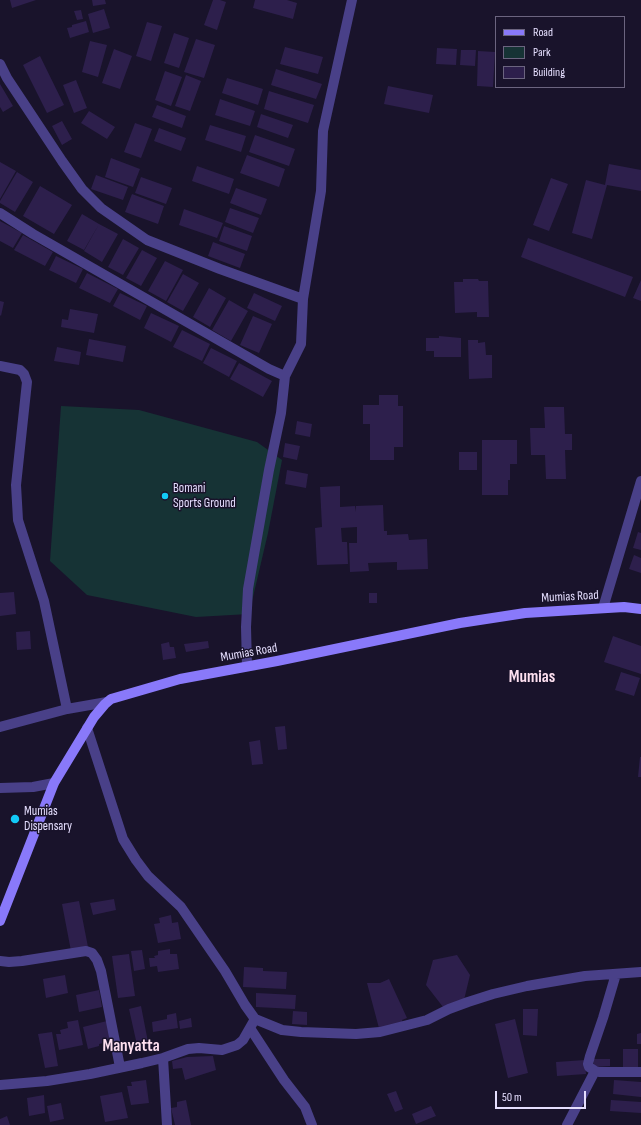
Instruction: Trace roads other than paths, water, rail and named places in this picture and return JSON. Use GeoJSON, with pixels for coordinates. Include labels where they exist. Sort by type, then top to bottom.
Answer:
{"type":"FeatureCollection","features":[{"type":"Feature","properties":{"kind":"street"},"geometry":{"type":"LineString","coordinates":[[247,666],[246,627],[248,589],[269,470],[281,413],[285,376],[301,344],[303,299],[321,191],[323,131],[352,0]]}},
{"type":"Feature","properties":{"kind":"street"},"geometry":{"type":"LineString","coordinates":[[0,64],[7,78],[62,161],[82,188],[100,208],[147,240],[220,269],[303,299]]}},
{"type":"Feature","properties":{"kind":"street"},"geometry":{"type":"LineString","coordinates":[[0,213],[33,234],[255,361],[285,376]]}},
{"type":"Feature","properties":{"kind":"street"},"geometry":{"type":"LineString","coordinates":[[0,366],[20,370],[24,374],[27,382],[16,485],[18,520],[44,601],[67,709]]}},
{"type":"Feature","properties":{"kind":"street"},"geometry":{"type":"LineString","coordinates":[[603,608],[641,481]]}},
{"type":"Feature","properties":{"kind":"street","name":"Mumias Road"},"geometry":{"type":"LineString","coordinates":[[0,921],[54,783],[87,728],[107,702],[118,697],[180,679],[460,623],[525,613],[624,607],[641,608]]}},
{"type":"Feature","properties":{"kind":"street"},"geometry":{"type":"LineString","coordinates":[[0,727],[67,709],[107,702]]}},
{"type":"Feature","properties":{"kind":"street"},"geometry":{"type":"LineString","coordinates":[[87,728],[123,839],[148,876],[181,907],[225,970],[284,1080],[305,1107],[312,1125]]}},
{"type":"Feature","properties":{"kind":"street"},"geometry":{"type":"LineString","coordinates":[[0,788],[33,787],[54,783]]}},
{"type":"Feature","properties":{"kind":"street"},"geometry":{"type":"LineString","coordinates":[[0,961],[22,961],[86,951],[92,953],[97,960],[101,971],[120,1067]]}},
{"type":"Feature","properties":{"kind":"street"},"geometry":{"type":"LineString","coordinates":[[253,1023],[282,1030],[301,1032],[356,1034],[380,1032],[427,1020],[449,1009],[468,1002],[527,986],[585,976],[641,972]]}},
{"type":"Feature","properties":{"kind":"street"},"geometry":{"type":"LineString","coordinates":[[616,974],[590,1056],[588,1064],[589,1068],[595,1071],[641,1072]]}},
{"type":"Feature","properties":{"kind":"street"},"geometry":{"type":"LineString","coordinates":[[0,1085],[47,1081],[163,1058],[188,1049],[199,1048],[222,1050],[237,1045],[243,1040],[253,1023]]}},
{"type":"Feature","properties":{"kind":"street"},"geometry":{"type":"LineString","coordinates":[[163,1058],[167,1125]]}},
{"type":"Feature","properties":{"kind":"street"},"geometry":{"type":"LineString","coordinates":[[567,1125],[595,1071]]}},
{"type":"Feature","properties":{"kind":"place","name":"Bomani Sports Ground"},"geometry":{"type":"Point","coordinates":[165,496]}},
{"type":"Feature","properties":{"kind":"place","name":"Mumias Dispensary"},"geometry":{"type":"Point","coordinates":[15,819]}},
{"type":"Feature","properties":{"kind":"district","name":"Mumias"},"geometry":{"type":"Point","coordinates":[532,678]}},
{"type":"Feature","properties":{"kind":"district","name":"Manyatta"},"geometry":{"type":"Point","coordinates":[131,1047]}}]}
